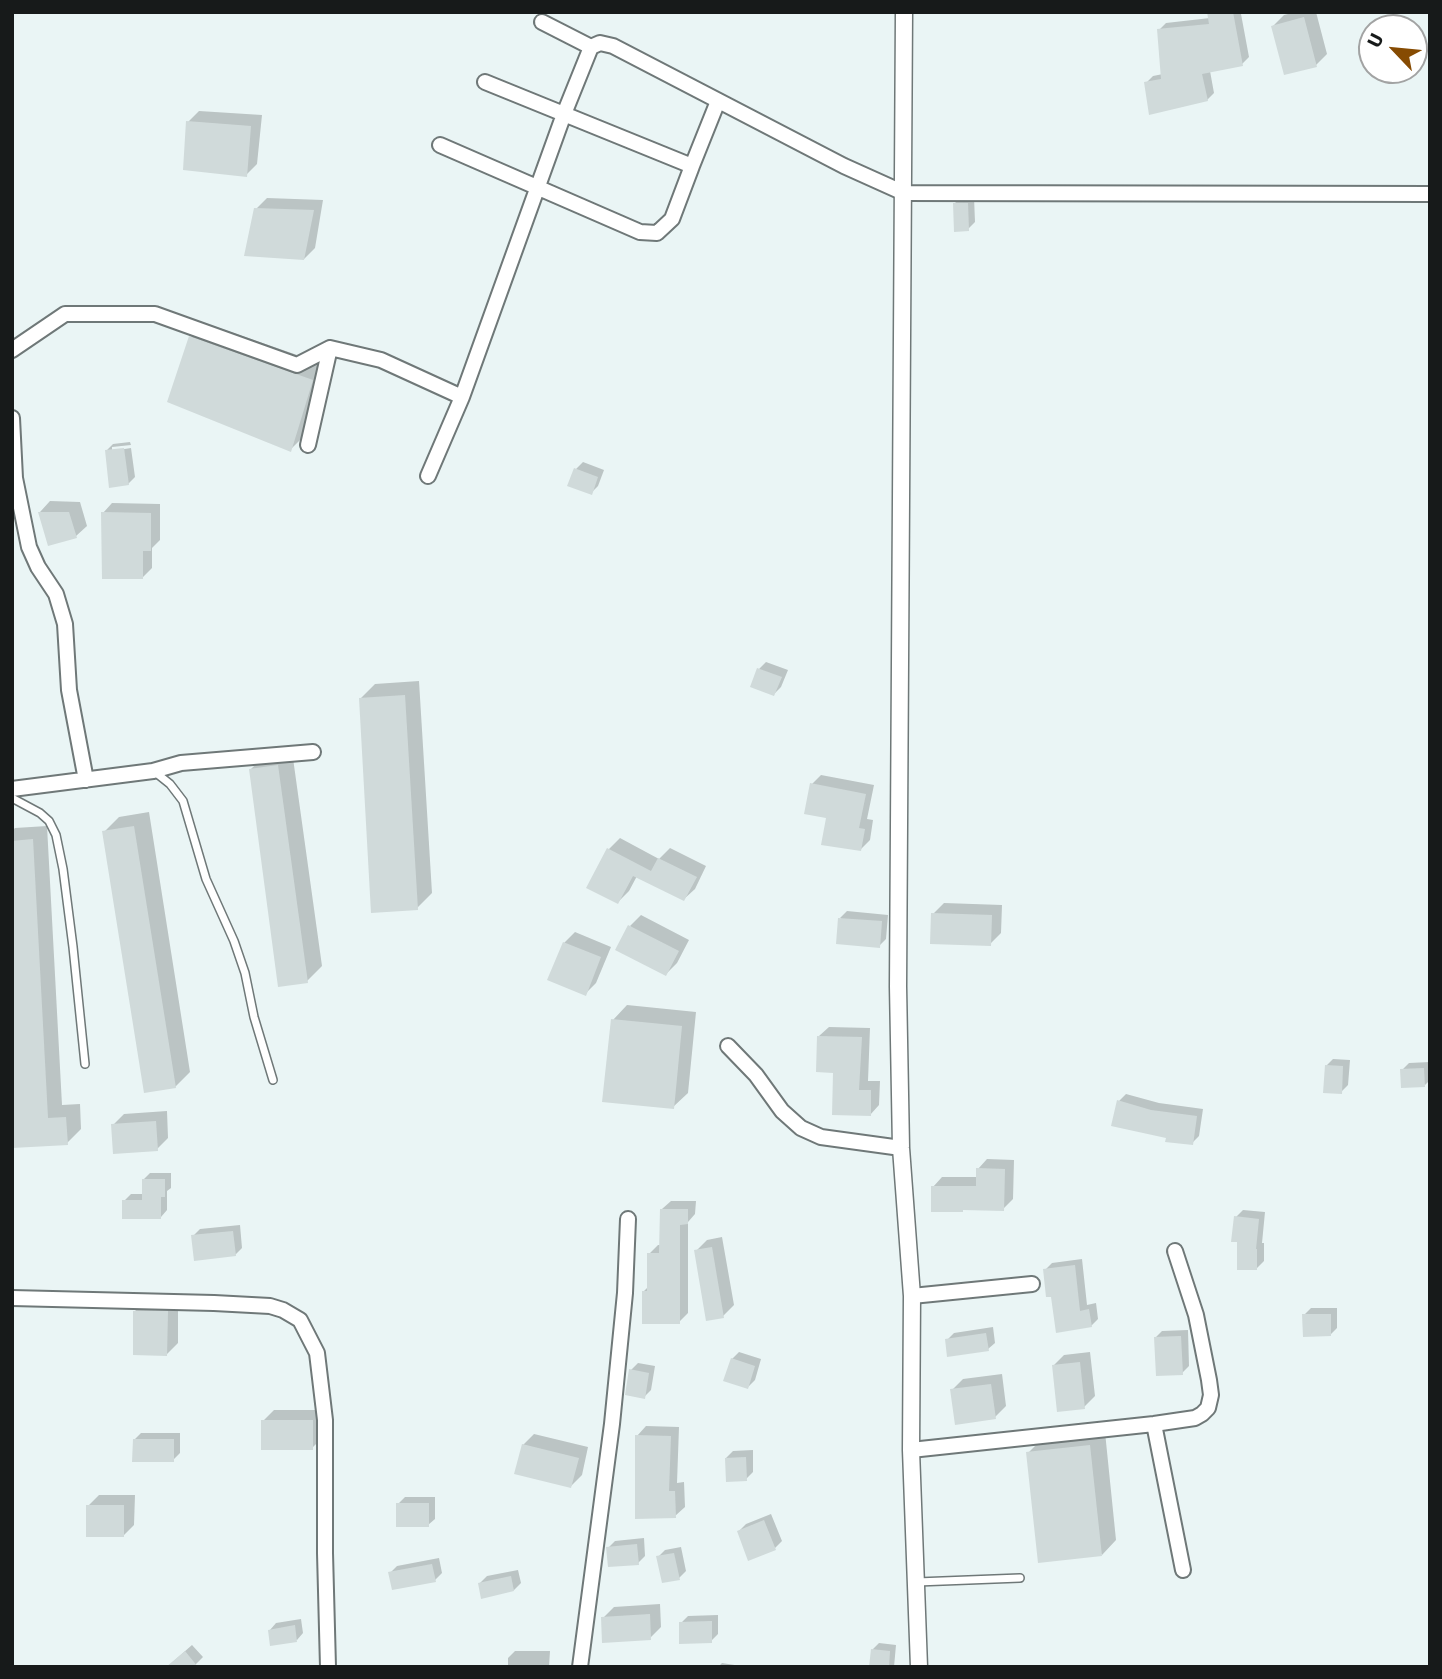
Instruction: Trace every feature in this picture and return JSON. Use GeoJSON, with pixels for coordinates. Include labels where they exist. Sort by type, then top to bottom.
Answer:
{"type":"FeatureCollection","features":[{"type":"Feature","properties":{"kind":"street"},"geometry":{"type":"LineString","coordinates":[[904,12],[898,986],[901,1148],[912,1296],[911,1450],[919,1667]]}},
{"type":"Feature","properties":{"kind":"street"},"geometry":{"type":"LineString","coordinates":[[542,22],[591,47]]}},
{"type":"Feature","properties":{"kind":"street"},"geometry":{"type":"LineString","coordinates":[[428,476],[462,397],[540,187],[564,114],[591,47],[600,43],[613,46],[844,166],[904,193],[1430,194]]}},
{"type":"Feature","properties":{"kind":"street"},"geometry":{"type":"LineString","coordinates":[[485,82],[692,166]]}},
{"type":"Feature","properties":{"kind":"street"},"geometry":{"type":"LineString","coordinates":[[440,145],[639,232],[657,233],[672,219],[718,101]]}},
{"type":"Feature","properties":{"kind":"street"},"geometry":{"type":"LineString","coordinates":[[12,350],[65,314],[155,314],[297,365],[330,348],[381,360],[462,397]]}},
{"type":"Feature","properties":{"kind":"street"},"geometry":{"type":"LineString","coordinates":[[309,445],[330,348]]}},
{"type":"Feature","properties":{"kind":"street"},"geometry":{"type":"LineString","coordinates":[[12,418],[15,478],[29,547],[38,567],[56,594],[65,624],[69,690],[86,780]]}},
{"type":"Feature","properties":{"kind":"street"},"geometry":{"type":"LineString","coordinates":[[12,789],[153,771],[181,763],[313,752]]}},
{"type":"Feature","properties":{"kind":"street"},"geometry":{"type":"LineString","coordinates":[[728,1046],[756,1075],[782,1111],[801,1128],[821,1137],[901,1148]]}},
{"type":"Feature","properties":{"kind":"street"},"geometry":{"type":"LineString","coordinates":[[580,1667],[612,1424],[625,1293],[628,1219]]}},
{"type":"Feature","properties":{"kind":"street"},"geometry":{"type":"LineString","coordinates":[[911,1450],[1154,1424],[1195,1418],[1202,1414],[1208,1408],[1212,1395],[1196,1315],[1175,1251]]}},
{"type":"Feature","properties":{"kind":"street"},"geometry":{"type":"LineString","coordinates":[[912,1296],[1032,1284]]}},
{"type":"Feature","properties":{"kind":"street"},"geometry":{"type":"LineString","coordinates":[[12,1298],[270,1306],[300,1320],[313,1340],[317,1353],[325,1420],[328,1667]]}},
{"type":"Feature","properties":{"kind":"street"},"geometry":{"type":"LineString","coordinates":[[1154,1424],[1182,1570]]}},
{"type":"Feature","properties":{"kind":"lane"},"geometry":{"type":"LineString","coordinates":[[153,771],[170,784],[183,801],[206,879],[234,941],[245,973],[254,1017],[273,1080]]}},
{"type":"Feature","properties":{"kind":"lane"},"geometry":{"type":"LineString","coordinates":[[12,798],[40,813],[49,821],[56,835],[73,947],[85,1064]]}},
{"type":"Feature","properties":{"kind":"lane"},"geometry":{"type":"LineString","coordinates":[[917,1582],[1020,1578]]}},
{"type":"Feature","properties":{"kind":"building"},"geometry":{"type":"Polygon","coordinates":[[[1207,12],[1233,12],[1243,66],[1202,74],[1208,101],[1149,115],[1144,82],[1161,79],[1157,29],[1209,24],[1207,12]]]}},
{"type":"Feature","properties":{"kind":"building"},"geometry":{"type":"Polygon","coordinates":[[[1304,17],[1317,67],[1284,75],[1271,26],[1304,17]]]}},
{"type":"Feature","properties":{"kind":"building"},"geometry":{"type":"Polygon","coordinates":[[[186,121],[251,126],[247,177],[183,170],[186,121]]]}},
{"type":"Feature","properties":{"kind":"building"},"geometry":{"type":"Polygon","coordinates":[[[953,203],[968,203],[969,231],[954,232],[953,203]]]}},
{"type":"Feature","properties":{"kind":"building"},"geometry":{"type":"Polygon","coordinates":[[[254,208],[314,210],[304,260],[244,256],[254,208]]]}},
{"type":"Feature","properties":{"kind":"building"},"geometry":{"type":"Polygon","coordinates":[[[189,336],[313,380],[291,452],[167,402],[189,336]]]}},
{"type":"Feature","properties":{"kind":"building"},"geometry":{"type":"Polygon","coordinates":[[[124,448],[129,485],[109,488],[105,450],[124,448]]]}},
{"type":"Feature","properties":{"kind":"building"},"geometry":{"type":"Polygon","coordinates":[[[574,468],[598,477],[592,495],[567,486],[574,468]]]}},
{"type":"Feature","properties":{"kind":"building"},"geometry":{"type":"Polygon","coordinates":[[[38,512],[69,512],[77,538],[48,546],[38,512]]]}},
{"type":"Feature","properties":{"kind":"building"},"geometry":{"type":"Polygon","coordinates":[[[101,512],[151,513],[151,551],[143,551],[143,579],[102,579],[101,512]]]}},
{"type":"Feature","properties":{"kind":"building"},"geometry":{"type":"Polygon","coordinates":[[[757,668],[782,677],[774,696],[750,687],[757,668]]]}},
{"type":"Feature","properties":{"kind":"building"},"geometry":{"type":"Polygon","coordinates":[[[405,695],[418,910],[371,913],[359,698],[405,695]]]}},
{"type":"Feature","properties":{"kind":"building"},"geometry":{"type":"Polygon","coordinates":[[[278,765],[308,983],[278,987],[249,769],[278,765]]]}},
{"type":"Feature","properties":{"kind":"building"},"geometry":{"type":"Polygon","coordinates":[[[810,783],[866,794],[859,828],[865,829],[861,851],[821,845],[826,818],[804,814],[810,783]]]}},
{"type":"Feature","properties":{"kind":"building"},"geometry":{"type":"Polygon","coordinates":[[[134,826],[176,1088],[144,1093],[102,831],[134,826]]]}},
{"type":"Feature","properties":{"kind":"building"},"geometry":{"type":"Polygon","coordinates":[[[33,839],[48,1118],[66,1117],[68,1145],[12,1148],[12,841],[33,839]]]}},
{"type":"Feature","properties":{"kind":"building"},"geometry":{"type":"Polygon","coordinates":[[[607,848],[651,871],[658,858],[697,877],[684,901],[633,876],[618,904],[586,888],[607,848]]]}},
{"type":"Feature","properties":{"kind":"building"},"geometry":{"type":"Polygon","coordinates":[[[931,913],[992,915],[991,946],[930,944],[931,913]]]}},
{"type":"Feature","properties":{"kind":"building"},"geometry":{"type":"Polygon","coordinates":[[[838,918],[882,921],[880,948],[836,944],[838,918]]]}},
{"type":"Feature","properties":{"kind":"building"},"geometry":{"type":"Polygon","coordinates":[[[628,925],[679,951],[666,976],[615,950],[628,925]]]}},
{"type":"Feature","properties":{"kind":"building"},"geometry":{"type":"Polygon","coordinates":[[[563,942],[601,957],[586,996],[547,980],[563,942]]]}},
{"type":"Feature","properties":{"kind":"building"},"geometry":{"type":"Polygon","coordinates":[[[611,1019],[682,1026],[674,1109],[602,1102],[611,1019]]]}},
{"type":"Feature","properties":{"kind":"building"},"geometry":{"type":"Polygon","coordinates":[[[817,1036],[862,1037],[859,1090],[871,1090],[871,1116],[832,1115],[833,1073],[816,1072],[817,1036]]]}},
{"type":"Feature","properties":{"kind":"building"},"geometry":{"type":"Polygon","coordinates":[[[1325,1065],[1343,1066],[1342,1094],[1323,1093],[1325,1065]]]}},
{"type":"Feature","properties":{"kind":"building"},"geometry":{"type":"Polygon","coordinates":[[[1424,1068],[1425,1087],[1401,1088],[1400,1069],[1424,1068]]]}},
{"type":"Feature","properties":{"kind":"building"},"geometry":{"type":"Polygon","coordinates":[[[1117,1100],[1151,1110],[1197,1116],[1193,1145],[1165,1142],[1166,1138],[1111,1126],[1117,1100]]]}},
{"type":"Feature","properties":{"kind":"building"},"geometry":{"type":"Polygon","coordinates":[[[156,1121],[158,1151],[113,1154],[111,1124],[156,1121]]]}},
{"type":"Feature","properties":{"kind":"building"},"geometry":{"type":"Polygon","coordinates":[[[976,1168],[1005,1169],[1004,1211],[931,1212],[931,1186],[976,1186],[976,1168]]]}},
{"type":"Feature","properties":{"kind":"building"},"geometry":{"type":"Polygon","coordinates":[[[142,1179],[165,1179],[165,1197],[161,1197],[161,1219],[122,1219],[122,1200],[142,1200],[142,1179]]]}},
{"type":"Feature","properties":{"kind":"building"},"geometry":{"type":"Polygon","coordinates":[[[660,1209],[688,1209],[688,1224],[680,1225],[680,1324],[642,1324],[642,1291],[647,1291],[647,1253],[659,1253],[660,1209]]]}},
{"type":"Feature","properties":{"kind":"building"},"geometry":{"type":"Polygon","coordinates":[[[1234,1216],[1259,1219],[1257,1270],[1237,1270],[1237,1242],[1231,1242],[1234,1216]]]}},
{"type":"Feature","properties":{"kind":"building"},"geometry":{"type":"Polygon","coordinates":[[[233,1231],[236,1256],[194,1261],[191,1235],[233,1231]]]}},
{"type":"Feature","properties":{"kind":"building"},"geometry":{"type":"Polygon","coordinates":[[[712,1247],[724,1318],[706,1321],[694,1250],[712,1247]]]}},
{"type":"Feature","properties":{"kind":"building"},"geometry":{"type":"Polygon","coordinates":[[[1075,1265],[1080,1311],[1089,1309],[1092,1327],[1056,1333],[1051,1297],[1046,1297],[1043,1269],[1075,1265]]]}},
{"type":"Feature","properties":{"kind":"building"},"geometry":{"type":"Polygon","coordinates":[[[133,1311],[168,1311],[167,1356],[133,1355],[133,1311]]]}},
{"type":"Feature","properties":{"kind":"building"},"geometry":{"type":"Polygon","coordinates":[[[1302,1314],[1331,1314],[1331,1336],[1303,1337],[1302,1314]]]}},
{"type":"Feature","properties":{"kind":"building"},"geometry":{"type":"Polygon","coordinates":[[[986,1333],[989,1351],[947,1357],[945,1339],[986,1333]]]}},
{"type":"Feature","properties":{"kind":"building"},"geometry":{"type":"Polygon","coordinates":[[[1181,1336],[1183,1375],[1156,1376],[1154,1337],[1181,1336]]]}},
{"type":"Feature","properties":{"kind":"building"},"geometry":{"type":"Polygon","coordinates":[[[731,1358],[755,1366],[748,1389],[723,1381],[731,1358]]]}},
{"type":"Feature","properties":{"kind":"building"},"geometry":{"type":"Polygon","coordinates":[[[1080,1362],[1085,1409],[1057,1412],[1052,1365],[1080,1362]]]}},
{"type":"Feature","properties":{"kind":"building"},"geometry":{"type":"Polygon","coordinates":[[[629,1369],[649,1373],[645,1399],[625,1395],[629,1369]]]}},
{"type":"Feature","properties":{"kind":"building"},"geometry":{"type":"Polygon","coordinates":[[[991,1384],[996,1419],[955,1425],[950,1389],[991,1384]]]}},
{"type":"Feature","properties":{"kind":"building"},"geometry":{"type":"Polygon","coordinates":[[[261,1420],[313,1420],[313,1450],[261,1450],[261,1420]]]}},
{"type":"Feature","properties":{"kind":"building"},"geometry":{"type":"Polygon","coordinates":[[[635,1435],[671,1436],[669,1491],[675,1491],[676,1518],[635,1519],[635,1435]]]}},
{"type":"Feature","properties":{"kind":"building"},"geometry":{"type":"Polygon","coordinates":[[[133,1439],[174,1439],[174,1462],[132,1462],[133,1439]]]}},
{"type":"Feature","properties":{"kind":"building"},"geometry":{"type":"Polygon","coordinates":[[[522,1444],[579,1458],[571,1488],[514,1474],[522,1444]]]}},
{"type":"Feature","properties":{"kind":"building"},"geometry":{"type":"Polygon","coordinates":[[[1090,1445],[1102,1556],[1038,1563],[1026,1452],[1090,1445]]]}},
{"type":"Feature","properties":{"kind":"building"},"geometry":{"type":"Polygon","coordinates":[[[746,1457],[747,1481],[726,1482],[725,1458],[746,1457]]]}},
{"type":"Feature","properties":{"kind":"building"},"geometry":{"type":"Polygon","coordinates":[[[396,1503],[429,1503],[429,1527],[396,1527],[396,1503]]]}},
{"type":"Feature","properties":{"kind":"building"},"geometry":{"type":"Polygon","coordinates":[[[86,1505],[124,1505],[124,1537],[86,1537],[86,1505]]]}},
{"type":"Feature","properties":{"kind":"building"},"geometry":{"type":"Polygon","coordinates":[[[764,1520],[776,1550],[748,1561],[737,1531],[764,1520]]]}},
{"type":"Feature","properties":{"kind":"building"},"geometry":{"type":"Polygon","coordinates":[[[637,1544],[639,1565],[608,1567],[606,1547],[637,1544]]]}},
{"type":"Feature","properties":{"kind":"building"},"geometry":{"type":"Polygon","coordinates":[[[674,1553],[680,1580],[662,1583],[656,1556],[674,1553]]]}},
{"type":"Feature","properties":{"kind":"building"},"geometry":{"type":"Polygon","coordinates":[[[432,1564],[436,1582],[392,1590],[388,1572],[432,1564]]]}},
{"type":"Feature","properties":{"kind":"building"},"geometry":{"type":"Polygon","coordinates":[[[511,1576],[514,1591],[481,1599],[478,1583],[511,1576]]]}},
{"type":"Feature","properties":{"kind":"building"},"geometry":{"type":"Polygon","coordinates":[[[650,1614],[651,1640],[602,1643],[601,1617],[650,1614]]]}},
{"type":"Feature","properties":{"kind":"building"},"geometry":{"type":"Polygon","coordinates":[[[712,1621],[712,1643],[679,1644],[679,1622],[712,1621]]]}},
{"type":"Feature","properties":{"kind":"building"},"geometry":{"type":"Polygon","coordinates":[[[295,1625],[297,1642],[270,1646],[268,1630],[295,1625]]]}},
{"type":"Feature","properties":{"kind":"building"},"geometry":{"type":"Polygon","coordinates":[[[871,1649],[890,1651],[889,1667],[869,1667],[871,1649]]]}},
{"type":"Feature","properties":{"kind":"building"},"geometry":{"type":"Polygon","coordinates":[[[185,1651],[198,1667],[166,1667],[185,1651]]]}}]}
